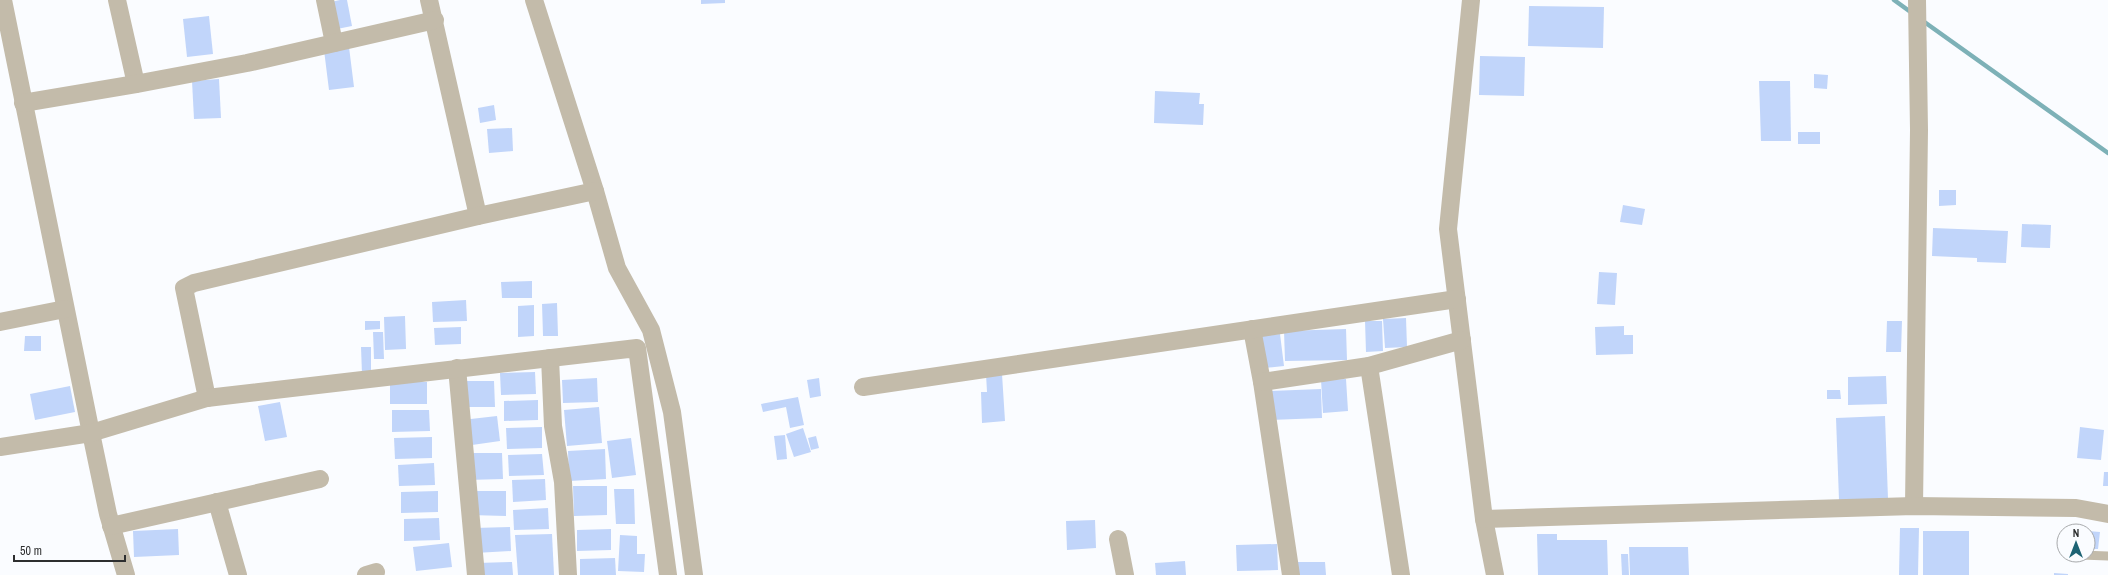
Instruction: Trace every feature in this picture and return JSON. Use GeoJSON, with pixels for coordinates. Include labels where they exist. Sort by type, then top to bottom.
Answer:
{"type":"FeatureCollection","features":[{"type":"Feature","properties":{"kind":"street"},"geometry":{"type":"LineString","coordinates":[[117,0],[136,84]]}},
{"type":"Feature","properties":{"kind":"street"},"geometry":{"type":"LineString","coordinates":[[325,0],[334,43]]}},
{"type":"Feature","properties":{"kind":"street"},"geometry":{"type":"LineString","coordinates":[[429,0],[435,20],[478,216]]}},
{"type":"Feature","properties":{"kind":"street"},"geometry":{"type":"LineString","coordinates":[[534,0],[595,191],[617,268],[651,330],[672,412],[694,575]]}},
{"type":"Feature","properties":{"kind":"street"},"geometry":{"type":"LineString","coordinates":[[1471,0],[1448,229],[1484,519],[1495,575]]}},
{"type":"Feature","properties":{"kind":"street"},"geometry":{"type":"LineString","coordinates":[[1914,506],[1919,130],[1917,0]]}},
{"type":"Feature","properties":{"kind":"street"},"geometry":{"type":"LineString","coordinates":[[3,7],[111,526],[126,575]]}},
{"type":"Feature","properties":{"kind":"street"},"geometry":{"type":"LineString","coordinates":[[23,103],[247,63],[435,20]]}},
{"type":"Feature","properties":{"kind":"street"},"geometry":{"type":"LineString","coordinates":[[207,398],[184,288],[194,283],[478,216],[595,191]]}},
{"type":"Feature","properties":{"kind":"street"},"geometry":{"type":"LineString","coordinates":[[863,387],[1457,299]]}},
{"type":"Feature","properties":{"kind":"street"},"geometry":{"type":"LineString","coordinates":[[0,322],[65,309]]}},
{"type":"Feature","properties":{"kind":"street"},"geometry":{"type":"LineString","coordinates":[[1252,330],[1262,382],[1291,575]]}},
{"type":"Feature","properties":{"kind":"street"},"geometry":{"type":"LineString","coordinates":[[1262,382],[1369,366],[1462,340]]}},
{"type":"Feature","properties":{"kind":"street"},"geometry":{"type":"LineString","coordinates":[[0,447],[91,433],[207,398],[637,348],[668,575]]}},
{"type":"Feature","properties":{"kind":"street"},"geometry":{"type":"LineString","coordinates":[[550,358],[553,426],[563,482],[568,575]]}},
{"type":"Feature","properties":{"kind":"street"},"geometry":{"type":"LineString","coordinates":[[1369,366],[1401,575]]}},
{"type":"Feature","properties":{"kind":"street"},"geometry":{"type":"LineString","coordinates":[[456,368],[476,575]]}},
{"type":"Feature","properties":{"kind":"street"},"geometry":{"type":"LineString","coordinates":[[111,526],[320,479]]}},
{"type":"Feature","properties":{"kind":"street"},"geometry":{"type":"LineString","coordinates":[[217,502],[238,575]]}},
{"type":"Feature","properties":{"kind":"street"},"geometry":{"type":"LineString","coordinates":[[1484,519],[1914,506],[2076,508],[2108,514]]}},
{"type":"Feature","properties":{"kind":"street"},"geometry":{"type":"LineString","coordinates":[[1118,539],[1125,575]]}},
{"type":"Feature","properties":{"kind":"lane"},"geometry":{"type":"LineString","coordinates":[[2096,556],[2108,556]]}},
{"type":"Feature","properties":{"kind":"building"},"geometry":{"type":"Polygon","coordinates":[[[347,0],[352,26],[332,30],[326,3],[347,0]]]}},
{"type":"Feature","properties":{"kind":"building"},"geometry":{"type":"Polygon","coordinates":[[[701,0],[725,0],[725,3],[701,4],[701,0]]]}},
{"type":"Feature","properties":{"kind":"building"},"geometry":{"type":"Polygon","coordinates":[[[1529,6],[1604,7],[1603,48],[1528,46],[1529,6]]]}},
{"type":"Feature","properties":{"kind":"building"},"geometry":{"type":"Polygon","coordinates":[[[209,16],[213,54],[187,57],[183,19],[209,16]]]}},
{"type":"Feature","properties":{"kind":"building"},"geometry":{"type":"Polygon","coordinates":[[[349,47],[354,87],[329,90],[324,50],[349,47]]]}},
{"type":"Feature","properties":{"kind":"building"},"geometry":{"type":"Polygon","coordinates":[[[1480,56],[1525,57],[1524,96],[1479,95],[1480,56]]]}},
{"type":"Feature","properties":{"kind":"building"},"geometry":{"type":"Polygon","coordinates":[[[1814,74],[1828,75],[1827,89],[1814,88],[1814,74]]]}},
{"type":"Feature","properties":{"kind":"building"},"geometry":{"type":"Polygon","coordinates":[[[219,79],[221,118],[194,119],[192,81],[219,79]]]}},
{"type":"Feature","properties":{"kind":"building"},"geometry":{"type":"Polygon","coordinates":[[[1759,81],[1790,81],[1791,141],[1761,141],[1759,81]]]}},
{"type":"Feature","properties":{"kind":"building"},"geometry":{"type":"Polygon","coordinates":[[[1155,91],[1200,93],[1199,104],[1204,104],[1203,125],[1154,123],[1155,91]]]}},
{"type":"Feature","properties":{"kind":"building"},"geometry":{"type":"Polygon","coordinates":[[[494,105],[496,120],[480,123],[478,108],[494,105]]]}},
{"type":"Feature","properties":{"kind":"building"},"geometry":{"type":"Polygon","coordinates":[[[512,128],[513,151],[489,153],[487,129],[512,128]]]}},
{"type":"Feature","properties":{"kind":"building"},"geometry":{"type":"Polygon","coordinates":[[[1798,132],[1820,132],[1820,144],[1798,144],[1798,132]]]}},
{"type":"Feature","properties":{"kind":"building"},"geometry":{"type":"Polygon","coordinates":[[[1939,190],[1956,190],[1956,205],[1939,206],[1939,190]]]}},
{"type":"Feature","properties":{"kind":"building"},"geometry":{"type":"Polygon","coordinates":[[[1623,205],[1645,209],[1642,225],[1620,222],[1623,205]]]}},
{"type":"Feature","properties":{"kind":"building"},"geometry":{"type":"Polygon","coordinates":[[[2022,224],[2051,225],[2050,248],[2021,247],[2022,224]]]}},
{"type":"Feature","properties":{"kind":"building"},"geometry":{"type":"Polygon","coordinates":[[[1933,228],[2008,231],[2006,263],[1977,262],[1977,258],[1932,256],[1933,228]]]}},
{"type":"Feature","properties":{"kind":"building"},"geometry":{"type":"Polygon","coordinates":[[[1599,272],[1617,273],[1615,305],[1597,304],[1599,272]]]}},
{"type":"Feature","properties":{"kind":"building"},"geometry":{"type":"Polygon","coordinates":[[[532,281],[532,298],[502,298],[501,282],[532,281]]]}},
{"type":"Feature","properties":{"kind":"building"},"geometry":{"type":"Polygon","coordinates":[[[466,300],[467,321],[433,322],[432,302],[466,300]]]}},
{"type":"Feature","properties":{"kind":"building"},"geometry":{"type":"Polygon","coordinates":[[[557,303],[558,336],[543,336],[542,304],[557,303]]]}},
{"type":"Feature","properties":{"kind":"building"},"geometry":{"type":"Polygon","coordinates":[[[534,305],[534,336],[518,337],[518,306],[534,305]]]}},
{"type":"Feature","properties":{"kind":"building"},"geometry":{"type":"Polygon","coordinates":[[[405,316],[406,349],[385,350],[384,317],[405,316]]]}},
{"type":"Feature","properties":{"kind":"building"},"geometry":{"type":"Polygon","coordinates":[[[1406,318],[1407,347],[1385,348],[1383,319],[1406,318]]]}},
{"type":"Feature","properties":{"kind":"building"},"geometry":{"type":"Polygon","coordinates":[[[365,321],[380,321],[380,329],[365,330],[365,321]]]}},
{"type":"Feature","properties":{"kind":"building"},"geometry":{"type":"Polygon","coordinates":[[[1365,321],[1382,321],[1383,351],[1366,352],[1365,321]]]}},
{"type":"Feature","properties":{"kind":"building"},"geometry":{"type":"Polygon","coordinates":[[[1887,321],[1902,321],[1901,352],[1886,352],[1887,321]]]}},
{"type":"Feature","properties":{"kind":"building"},"geometry":{"type":"Polygon","coordinates":[[[1624,326],[1624,335],[1633,335],[1633,354],[1596,355],[1595,327],[1624,326]]]}},
{"type":"Feature","properties":{"kind":"building"},"geometry":{"type":"Polygon","coordinates":[[[461,327],[461,344],[435,345],[434,328],[461,327]]]}},
{"type":"Feature","properties":{"kind":"building"},"geometry":{"type":"Polygon","coordinates":[[[1346,329],[1347,360],[1285,361],[1284,331],[1346,329]]]}},
{"type":"Feature","properties":{"kind":"building"},"geometry":{"type":"Polygon","coordinates":[[[373,332],[383,332],[384,359],[374,359],[373,332]]]}},
{"type":"Feature","properties":{"kind":"building"},"geometry":{"type":"Polygon","coordinates":[[[1280,334],[1284,366],[1264,368],[1260,336],[1280,334]]]}},
{"type":"Feature","properties":{"kind":"building"},"geometry":{"type":"Polygon","coordinates":[[[25,336],[41,336],[41,351],[24,351],[25,336]]]}},
{"type":"Feature","properties":{"kind":"building"},"geometry":{"type":"Polygon","coordinates":[[[361,347],[371,347],[371,373],[362,374],[361,347]]]}},
{"type":"Feature","properties":{"kind":"building"},"geometry":{"type":"Polygon","coordinates":[[[535,372],[536,394],[501,395],[500,373],[535,372]]]}},
{"type":"Feature","properties":{"kind":"building"},"geometry":{"type":"Polygon","coordinates":[[[986,374],[1002,374],[1005,421],[982,423],[981,392],[987,392],[986,374]]]}},
{"type":"Feature","properties":{"kind":"building"},"geometry":{"type":"Polygon","coordinates":[[[1886,376],[1887,404],[1848,405],[1848,377],[1886,376]]]}},
{"type":"Feature","properties":{"kind":"building"},"geometry":{"type":"Polygon","coordinates":[[[597,378],[598,402],[563,403],[562,380],[597,378]]]}},
{"type":"Feature","properties":{"kind":"building"},"geometry":{"type":"Polygon","coordinates":[[[819,378],[821,396],[810,398],[807,380],[819,378]]]}},
{"type":"Feature","properties":{"kind":"building"},"geometry":{"type":"Polygon","coordinates":[[[1346,379],[1348,411],[1323,413],[1321,380],[1346,379]]]}},
{"type":"Feature","properties":{"kind":"building"},"geometry":{"type":"Polygon","coordinates":[[[460,381],[494,381],[495,407],[461,407],[460,381]]]}},
{"type":"Feature","properties":{"kind":"building"},"geometry":{"type":"Polygon","coordinates":[[[390,382],[427,382],[427,404],[390,404],[390,382]]]}},
{"type":"Feature","properties":{"kind":"building"},"geometry":{"type":"Polygon","coordinates":[[[70,386],[75,412],[35,420],[30,394],[70,386]]]}},
{"type":"Feature","properties":{"kind":"building"},"geometry":{"type":"Polygon","coordinates":[[[1321,389],[1322,418],[1270,420],[1269,391],[1321,389]]]}},
{"type":"Feature","properties":{"kind":"building"},"geometry":{"type":"Polygon","coordinates":[[[1827,390],[1840,390],[1841,399],[1827,399],[1827,390]]]}},
{"type":"Feature","properties":{"kind":"building"},"geometry":{"type":"Polygon","coordinates":[[[798,397],[804,425],[790,428],[786,407],[763,412],[761,404],[798,397]]]}},
{"type":"Feature","properties":{"kind":"building"},"geometry":{"type":"Polygon","coordinates":[[[538,400],[538,420],[504,421],[504,401],[538,400]]]}},
{"type":"Feature","properties":{"kind":"building"},"geometry":{"type":"Polygon","coordinates":[[[280,402],[287,437],[265,441],[258,406],[280,402]]]}},
{"type":"Feature","properties":{"kind":"building"},"geometry":{"type":"Polygon","coordinates":[[[599,407],[602,443],[567,446],[564,410],[599,407]]]}},
{"type":"Feature","properties":{"kind":"building"},"geometry":{"type":"Polygon","coordinates":[[[392,410],[429,410],[430,431],[392,432],[392,410]]]}},
{"type":"Feature","properties":{"kind":"building"},"geometry":{"type":"Polygon","coordinates":[[[497,416],[500,441],[465,446],[462,420],[497,416]]]}},
{"type":"Feature","properties":{"kind":"building"},"geometry":{"type":"Polygon","coordinates":[[[1885,416],[1888,499],[1839,500],[1836,418],[1885,416]]]}},
{"type":"Feature","properties":{"kind":"building"},"geometry":{"type":"Polygon","coordinates":[[[542,427],[542,448],[507,449],[506,428],[542,427]]]}},
{"type":"Feature","properties":{"kind":"building"},"geometry":{"type":"Polygon","coordinates":[[[2080,427],[2104,430],[2101,460],[2077,458],[2080,427]]]}},
{"type":"Feature","properties":{"kind":"building"},"geometry":{"type":"Polygon","coordinates":[[[803,428],[811,452],[794,457],[786,434],[803,428]]]}},
{"type":"Feature","properties":{"kind":"building"},"geometry":{"type":"Polygon","coordinates":[[[785,435],[787,459],[777,460],[774,436],[785,435]]]}},
{"type":"Feature","properties":{"kind":"building"},"geometry":{"type":"Polygon","coordinates":[[[816,436],[819,448],[811,450],[808,438],[816,436]]]}},
{"type":"Feature","properties":{"kind":"building"},"geometry":{"type":"Polygon","coordinates":[[[432,437],[432,458],[395,459],[394,438],[432,437]]]}},
{"type":"Feature","properties":{"kind":"building"},"geometry":{"type":"Polygon","coordinates":[[[631,438],[636,475],[612,478],[607,441],[631,438]]]}},
{"type":"Feature","properties":{"kind":"building"},"geometry":{"type":"Polygon","coordinates":[[[605,449],[606,479],[569,481],[568,451],[605,449]]]}},
{"type":"Feature","properties":{"kind":"building"},"geometry":{"type":"Polygon","coordinates":[[[467,453],[502,453],[503,479],[467,480],[467,453]]]}},
{"type":"Feature","properties":{"kind":"building"},"geometry":{"type":"Polygon","coordinates":[[[542,454],[544,475],[509,476],[508,455],[542,454]]]}},
{"type":"Feature","properties":{"kind":"building"},"geometry":{"type":"Polygon","coordinates":[[[434,463],[435,485],[399,486],[398,465],[434,463]]]}},
{"type":"Feature","properties":{"kind":"building"},"geometry":{"type":"Polygon","coordinates":[[[2104,472],[2108,472],[2108,486],[2103,486],[2104,472]]]}},
{"type":"Feature","properties":{"kind":"building"},"geometry":{"type":"Polygon","coordinates":[[[545,479],[546,500],[513,502],[512,480],[545,479]]]}},
{"type":"Feature","properties":{"kind":"building"},"geometry":{"type":"Polygon","coordinates":[[[573,486],[607,486],[607,515],[574,516],[573,486]]]}},
{"type":"Feature","properties":{"kind":"building"},"geometry":{"type":"Polygon","coordinates":[[[614,489],[634,489],[635,524],[616,524],[614,489]]]}},
{"type":"Feature","properties":{"kind":"building"},"geometry":{"type":"Polygon","coordinates":[[[438,491],[438,512],[401,513],[401,492],[438,491]]]}},
{"type":"Feature","properties":{"kind":"building"},"geometry":{"type":"Polygon","coordinates":[[[470,491],[506,491],[506,516],[470,515],[470,491]]]}},
{"type":"Feature","properties":{"kind":"building"},"geometry":{"type":"Polygon","coordinates":[[[548,508],[549,529],[514,530],[513,510],[548,508]]]}},
{"type":"Feature","properties":{"kind":"building"},"geometry":{"type":"Polygon","coordinates":[[[439,518],[440,540],[404,541],[404,519],[439,518]]]}},
{"type":"Feature","properties":{"kind":"building"},"geometry":{"type":"Polygon","coordinates":[[[1095,520],[1096,548],[1067,550],[1066,521],[1095,520]]]}},
{"type":"Feature","properties":{"kind":"building"},"geometry":{"type":"Polygon","coordinates":[[[510,527],[511,551],[475,553],[474,528],[510,527]]]}},
{"type":"Feature","properties":{"kind":"building"},"geometry":{"type":"Polygon","coordinates":[[[1900,528],[1919,528],[1918,575],[1899,575],[1900,528]]]}},
{"type":"Feature","properties":{"kind":"building"},"geometry":{"type":"Polygon","coordinates":[[[178,529],[179,555],[134,557],[133,531],[178,529]]]}},
{"type":"Feature","properties":{"kind":"building"},"geometry":{"type":"Polygon","coordinates":[[[611,529],[611,550],[577,551],[577,530],[611,529]]]}},
{"type":"Feature","properties":{"kind":"building"},"geometry":{"type":"Polygon","coordinates":[[[1923,531],[1969,531],[1969,575],[1923,575],[1923,531]]]}},
{"type":"Feature","properties":{"kind":"building"},"geometry":{"type":"Polygon","coordinates":[[[2096,532],[2100,532],[2098,549],[2096,549],[2096,532]]]}},
{"type":"Feature","properties":{"kind":"building"},"geometry":{"type":"Polygon","coordinates":[[[552,534],[554,575],[518,575],[515,535],[552,534]]]}},
{"type":"Feature","properties":{"kind":"building"},"geometry":{"type":"Polygon","coordinates":[[[1537,534],[1557,534],[1557,540],[1607,540],[1608,575],[1538,575],[1537,534]]]}},
{"type":"Feature","properties":{"kind":"building"},"geometry":{"type":"Polygon","coordinates":[[[620,535],[637,536],[637,554],[645,554],[644,572],[618,571],[620,535]]]}},
{"type":"Feature","properties":{"kind":"building"},"geometry":{"type":"Polygon","coordinates":[[[449,543],[452,567],[416,571],[413,547],[449,543]]]}},
{"type":"Feature","properties":{"kind":"building"},"geometry":{"type":"Polygon","coordinates":[[[1277,544],[1278,570],[1237,571],[1236,545],[1277,544]]]}},
{"type":"Feature","properties":{"kind":"building"},"geometry":{"type":"Polygon","coordinates":[[[1629,547],[1688,547],[1689,575],[1630,575],[1629,547]]]}},
{"type":"Feature","properties":{"kind":"building"},"geometry":{"type":"Polygon","coordinates":[[[1621,554],[1628,554],[1629,575],[1622,575],[1621,554]]]}},
{"type":"Feature","properties":{"kind":"building"},"geometry":{"type":"Polygon","coordinates":[[[615,558],[616,575],[580,575],[580,559],[615,558]]]}},
{"type":"Feature","properties":{"kind":"building"},"geometry":{"type":"Polygon","coordinates":[[[1185,561],[1186,575],[1156,575],[1155,563],[1185,561]]]}},
{"type":"Feature","properties":{"kind":"building"},"geometry":{"type":"Polygon","coordinates":[[[512,562],[513,575],[477,575],[477,563],[512,562]]]}},
{"type":"Feature","properties":{"kind":"building"},"geometry":{"type":"Polygon","coordinates":[[[1296,562],[1325,562],[1326,575],[1296,575],[1296,562]]]}},
{"type":"Feature","properties":{"kind":"building"},"geometry":{"type":"Polygon","coordinates":[[[2054,573],[2068,574],[2068,575],[2054,575],[2054,573]]]}},
{"type":"Feature","properties":{"kind":"waterway"},"geometry":{"type":"LineString","coordinates":[[1894,0],[1912,13]]}},
{"type":"Feature","properties":{"kind":"waterway"},"geometry":{"type":"LineString","coordinates":[[1923,21],[2108,153]]}}]}
